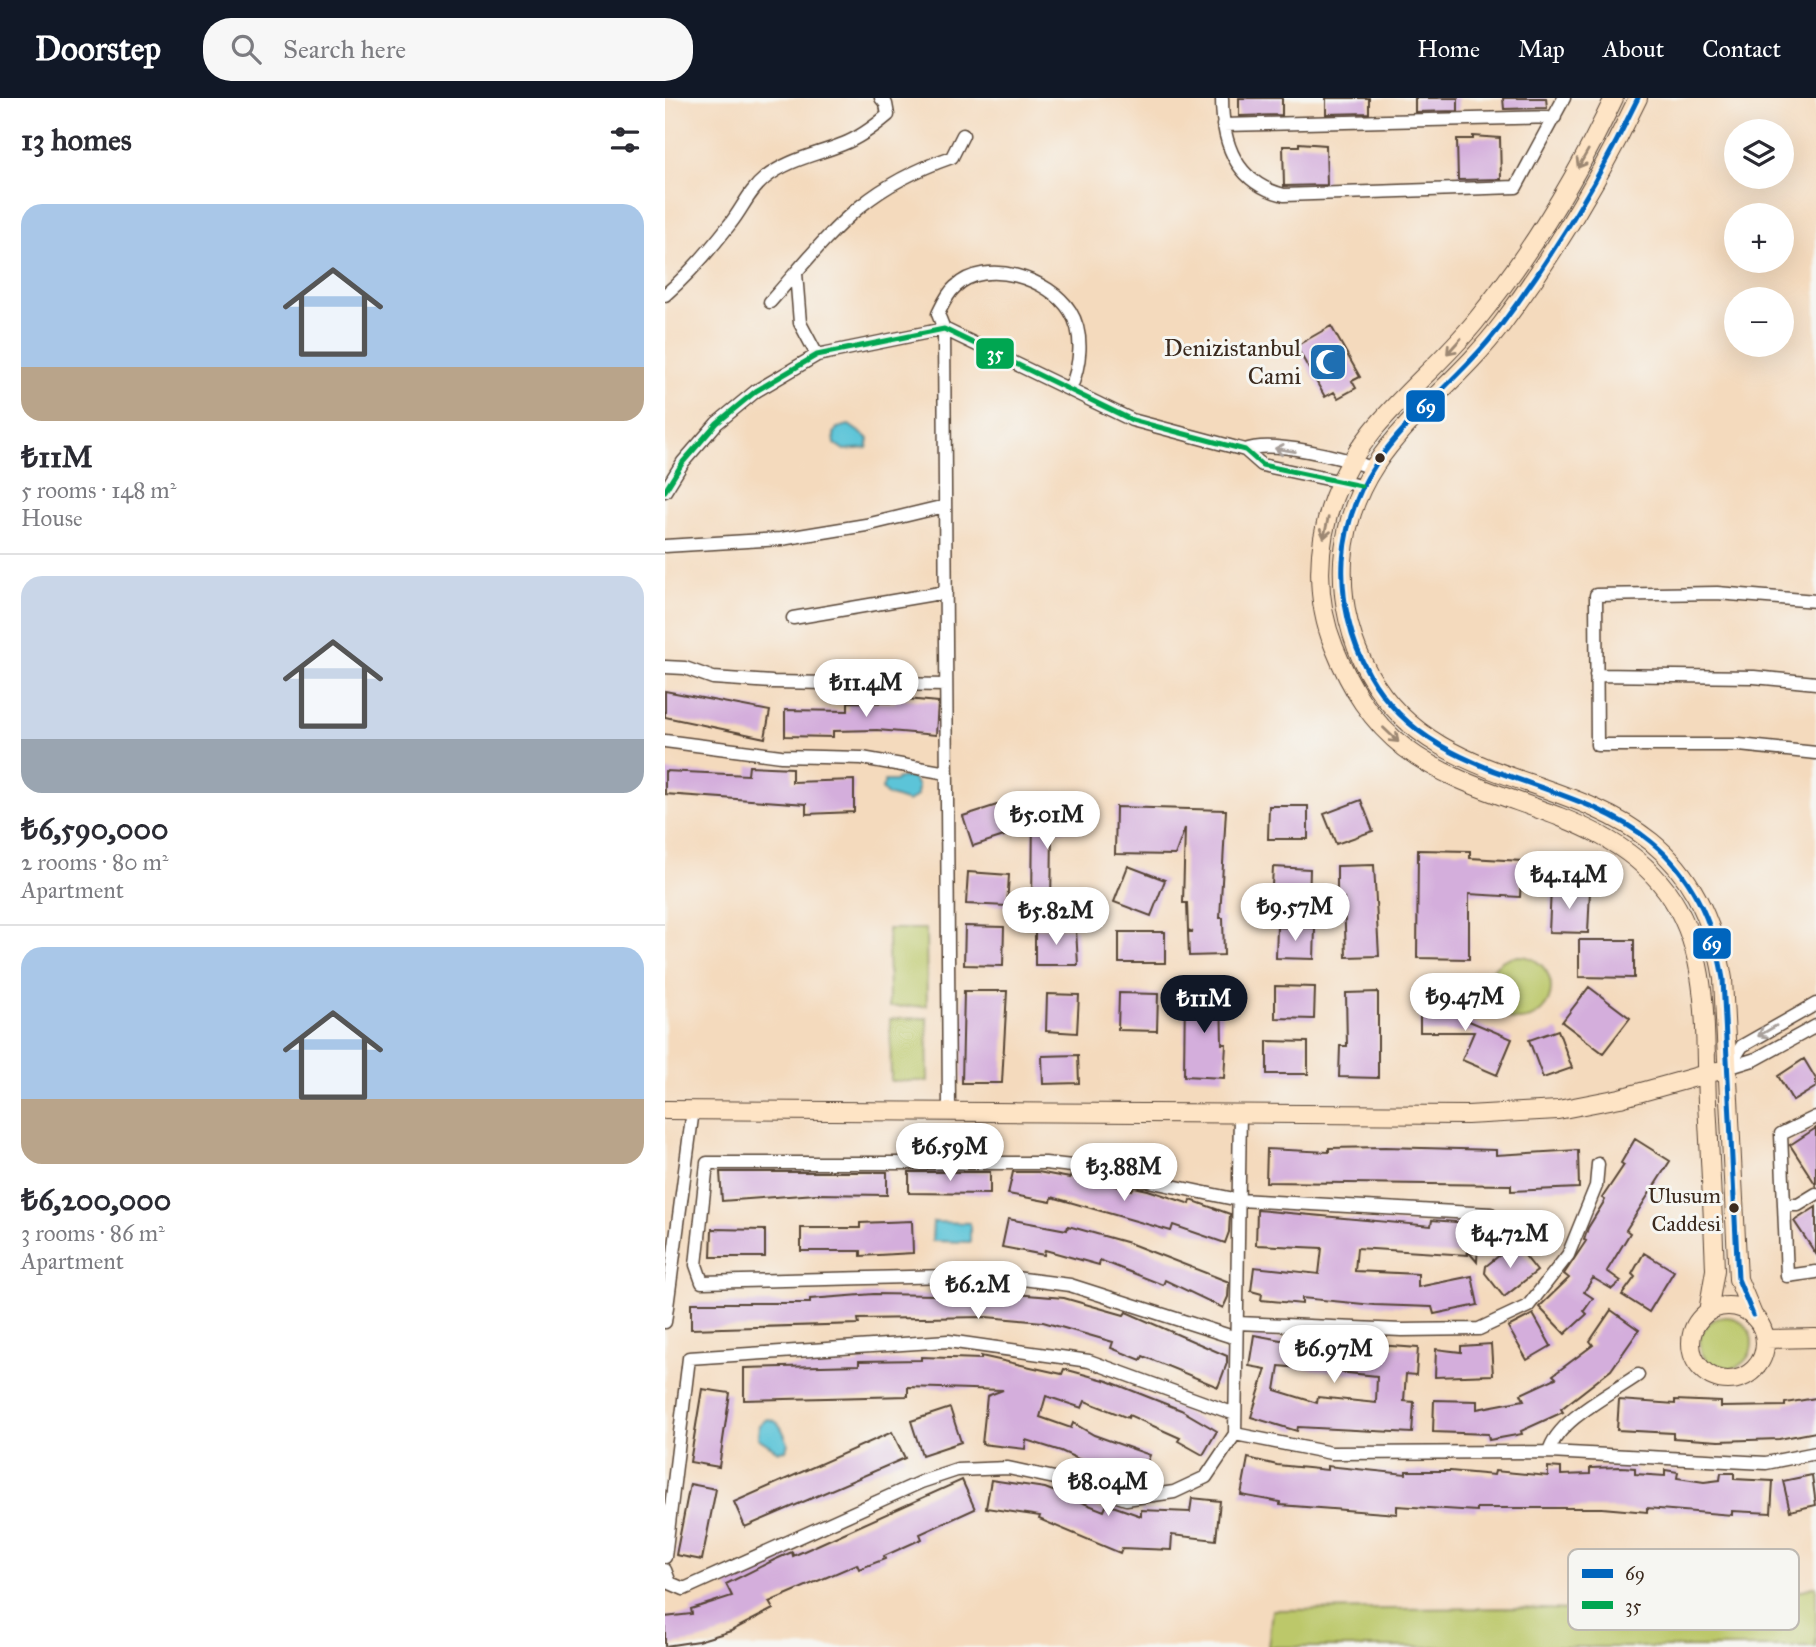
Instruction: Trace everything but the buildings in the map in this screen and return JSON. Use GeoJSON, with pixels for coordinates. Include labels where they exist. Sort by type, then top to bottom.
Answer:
{"type":"FeatureCollection","features":[{"type":"Feature","properties":{"kind":"street"},"geometry":{"type":"LineString","coordinates":[[665,295],[711,249],[733,220],[747,194],[767,177],[796,160],[846,143],[876,125],[888,115],[886,104],[881,98]]}},
{"type":"Feature","properties":{"kind":"street"},"geometry":{"type":"LineString","coordinates":[[1222,98],[1223,125],[1236,165],[1250,181],[1284,195],[1516,187],[1564,98]]}},
{"type":"Feature","properties":{"kind":"street"},"geometry":{"type":"LineString","coordinates":[[1614,98],[1597,134],[1520,262],[1459,340],[1362,440],[1350,460],[1323,538],[1321,594],[1329,635],[1359,700],[1403,747],[1437,768],[1598,833],[1626,849],[1647,869],[1678,910],[1698,960],[1702,984],[1715,1270],[1708,1312]]}},
{"type":"Feature","properties":{"kind":"street"},"geometry":{"type":"LineString","coordinates":[[1638,98],[1585,200],[1535,278],[1476,355],[1396,437],[1361,486],[1346,534],[1343,592],[1357,649],[1370,676],[1385,698],[1436,743],[1465,758],[1614,816],[1630,825],[1663,852],[1699,902],[1715,940],[1723,979],[1738,1279],[1766,1339],[1766,1350],[1756,1369],[1738,1380],[1717,1379],[1700,1367],[1691,1348],[1694,1327],[1708,1312],[1727,1306],[1738,1307],[1753,1315]]}},
{"type":"Feature","properties":{"kind":"street"},"geometry":{"type":"LineString","coordinates":[[1223,125],[1555,117]]}},
{"type":"Feature","properties":{"kind":"street"},"geometry":{"type":"LineString","coordinates":[[771,302],[865,200],[897,179],[952,158],[963,135]]}},
{"type":"Feature","properties":{"kind":"street"},"geometry":{"type":"LineString","coordinates":[[796,273],[800,323],[817,355]]}},
{"type":"Feature","properties":{"kind":"street"},"geometry":{"type":"LineString","coordinates":[[949,1112],[944,328],[938,314],[957,285],[982,274],[1006,274],[1029,280],[1054,293],[1071,312],[1079,340],[1080,366],[1070,390]]}},
{"type":"Feature","properties":{"kind":"street"},"geometry":{"type":"LineString","coordinates":[[665,491],[683,462],[717,423],[756,391],[817,355],[944,328],[1132,420],[1245,450],[1262,465],[1361,486]]}},
{"type":"Feature","properties":{"kind":"street"},"geometry":{"type":"LineString","coordinates":[[1245,450],[1263,446],[1350,460],[1372,468]]}},
{"type":"Feature","properties":{"kind":"street"},"geometry":{"type":"LineString","coordinates":[[665,545],[781,539],[866,525],[945,506]]}},
{"type":"Feature","properties":{"kind":"street"},"geometry":{"type":"LineString","coordinates":[[793,618],[946,592]]}},
{"type":"Feature","properties":{"kind":"street"},"geometry":{"type":"LineString","coordinates":[[1816,601],[1717,593],[1596,595],[1597,744],[1739,745],[1816,753]]}},
{"type":"Feature","properties":{"kind":"street"},"geometry":{"type":"LineString","coordinates":[[665,667],[685,668],[713,678],[760,681],[947,685]]}},
{"type":"Feature","properties":{"kind":"street"},"geometry":{"type":"LineString","coordinates":[[1596,675],[1754,677],[1816,683]]}},
{"type":"Feature","properties":{"kind":"street"},"geometry":{"type":"LineString","coordinates":[[665,741],[781,755],[862,758],[947,773]]}},
{"type":"Feature","properties":{"kind":"street"},"geometry":{"type":"LineString","coordinates":[[1727,1068],[1742,1046],[1816,1004]]}},
{"type":"Feature","properties":{"kind":"street"},"geometry":{"type":"LineString","coordinates":[[665,1110],[1467,1115],[1558,1110],[1620,1098],[1756,1059],[1816,1026]]}},
{"type":"Feature","properties":{"kind":"street"},"geometry":{"type":"LineString","coordinates":[[665,1322],[693,1110]]}},
{"type":"Feature","properties":{"kind":"street"},"geometry":{"type":"LineString","coordinates":[[665,1570],[670,1583],[684,1589],[921,1482],[957,1470],[1007,1468],[1078,1483],[1126,1499],[1174,1492],[1206,1477],[1235,1434],[1240,1113]]}},
{"type":"Feature","properties":{"kind":"street"},"geometry":{"type":"LineString","coordinates":[[1816,1117],[1781,1134],[1787,1276],[1816,1272]]}},
{"type":"Feature","properties":{"kind":"street"},"geometry":{"type":"LineString","coordinates":[[1236,1338],[1070,1285],[991,1275],[702,1282],[696,1265],[707,1163],[1045,1163],[1081,1167],[1238,1200],[1490,1214]]}},
{"type":"Feature","properties":{"kind":"street"},"geometry":{"type":"LineString","coordinates":[[1237,1323],[1402,1330],[1479,1329],[1528,1306],[1567,1255],[1596,1186],[1598,1164]]}},
{"type":"Feature","properties":{"kind":"street"},"geometry":{"type":"LineString","coordinates":[[1784,1205],[1798,1205],[1816,1194]]}},
{"type":"Feature","properties":{"kind":"street"},"geometry":{"type":"LineString","coordinates":[[1766,1339],[1816,1338]]}},
{"type":"Feature","properties":{"kind":"street"},"geometry":{"type":"LineString","coordinates":[[665,1557],[689,1358],[948,1341],[1089,1361],[1235,1414]]}},
{"type":"Feature","properties":{"kind":"street"},"geometry":{"type":"LineString","coordinates":[[1549,1452],[1552,1438],[1563,1426],[1638,1375]]}},
{"type":"Feature","properties":{"kind":"street"},"geometry":{"type":"LineString","coordinates":[[1235,1434],[1331,1453],[1549,1452],[1766,1463],[1816,1453]]}},
{"type":"Feature","properties":{"kind":"green space"},"geometry":{"type":"Polygon","coordinates":[[[888,929],[926,929],[927,1006],[889,1007],[888,929]]]}},
{"type":"Feature","properties":{"kind":"green space"},"geometry":{"type":"Polygon","coordinates":[[[1513,956],[1525,956],[1542,965],[1549,976],[1549,1000],[1542,1011],[1525,1020],[1513,1020],[1501,1015],[1492,1006],[1487,994],[1487,982],[1492,970],[1501,961],[1513,956]]]}},
{"type":"Feature","properties":{"kind":"green space"},"geometry":{"type":"Polygon","coordinates":[[[927,1018],[928,1081],[891,1081],[890,1019],[927,1018]]]}},
{"type":"Feature","properties":{"kind":"green space"},"geometry":{"type":"Polygon","coordinates":[[[1726,1317],[1736,1319],[1744,1325],[1750,1333],[1750,1353],[1744,1361],[1736,1367],[1726,1369],[1716,1367],[1708,1361],[1702,1353],[1700,1343],[1702,1333],[1708,1325],[1716,1319],[1726,1317]]]}},
{"type":"Feature","properties":{"kind":"green space"},"geometry":{"type":"Polygon","coordinates":[[[1816,1586],[1816,1647],[1268,1647],[1272,1610],[1568,1610],[1568,1630],[1799,1630],[1799,1591],[1816,1586]]]}},
{"type":"Feature","properties":{"kind":"water"},"geometry":{"type":"Polygon","coordinates":[[[849,425],[869,439],[867,448],[844,450],[835,444],[834,434],[837,428],[849,425]]]}},
{"type":"Feature","properties":{"kind":"water"},"geometry":{"type":"Polygon","coordinates":[[[902,777],[912,778],[918,786],[917,796],[908,802],[887,795],[882,789],[885,781],[895,781],[902,777]]]}},
{"type":"Feature","properties":{"kind":"water"},"geometry":{"type":"Polygon","coordinates":[[[1521,1209],[1529,1213],[1538,1210],[1547,1214],[1550,1223],[1546,1233],[1533,1236],[1524,1225],[1518,1223],[1515,1216],[1521,1209]]]}},
{"type":"Feature","properties":{"kind":"water"},"geometry":{"type":"Polygon","coordinates":[[[933,1222],[970,1223],[970,1242],[932,1241],[933,1222]]]}},
{"type":"Feature","properties":{"kind":"water"},"geometry":{"type":"Polygon","coordinates":[[[767,1419],[776,1422],[781,1428],[788,1443],[786,1450],[778,1451],[758,1438],[759,1425],[767,1419]]]}},
{"type":"Feature","properties":{"kind":"transit line","name":"69"},"geometry":{"type":"LineString","coordinates":[[1638,98],[1576,214],[1522,297],[1478,353],[1402,431],[1380,458],[1362,488],[1349,522],[1343,561],[1344,590],[1348,619],[1362,661],[1369,674],[1408,722],[1456,754],[1617,819],[1664,853],[1700,904],[1723,979],[1738,1279],[1753,1315]]}},
{"type":"Feature","properties":{"kind":"transit line","name":"35"},"geometry":{"type":"LineString","coordinates":[[665,491],[683,462],[717,423],[756,391],[817,355],[944,329],[1132,420],[1245,450],[1262,465],[1361,486]]}},
{"type":"Feature","properties":{"kind":"place","name":"Denizistanbul Cami"},"geometry":{"type":"Point","coordinates":[1328,362]}},
{"type":"Feature","properties":{"kind":"place","name":"Ulusum Caddesi"},"geometry":{"type":"Point","coordinates":[1734,1208]}}]}
